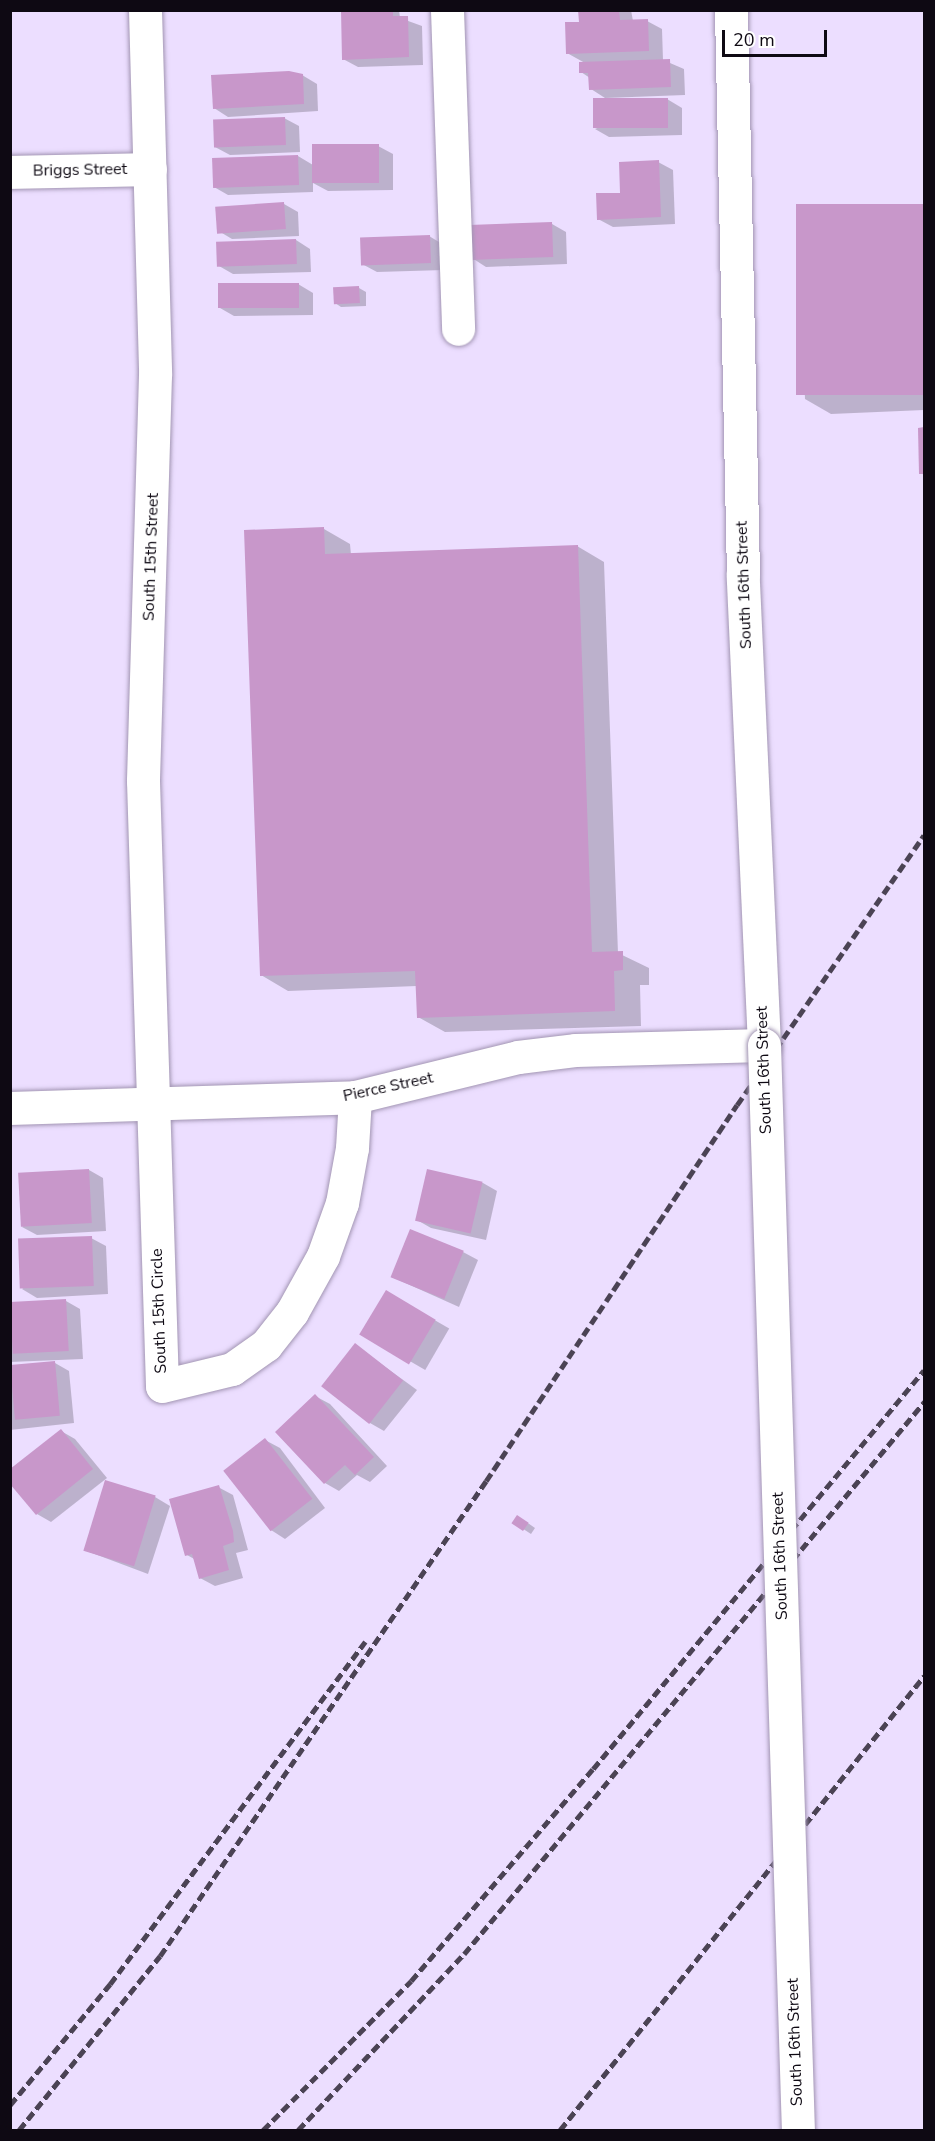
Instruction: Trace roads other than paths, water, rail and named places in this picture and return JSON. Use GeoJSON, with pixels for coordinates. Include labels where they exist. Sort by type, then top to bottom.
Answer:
{"type":"FeatureCollection","features":[{"type":"Feature","properties":{"kind":"street","name":"South 15th Street"},"geometry":{"type":"LineString","coordinates":[[145,10],[154,453],[143,782],[152,1104]]}},
{"type":"Feature","properties":{"kind":"street"},"geometry":{"type":"LineString","coordinates":[[447,10],[458,329]]}},
{"type":"Feature","properties":{"kind":"street","name":"South 16th Street"},"geometry":{"type":"LineString","coordinates":[[731,10],[743,575],[764,1045],[798,2130]]}},
{"type":"Feature","properties":{"kind":"street","name":"Briggs Street"},"geometry":{"type":"LineString","coordinates":[[10,172],[150,169]]}},
{"type":"Feature","properties":{"kind":"street","name":"Pierce Street"},"geometry":{"type":"LineString","coordinates":[[10,1108],[355,1097],[518,1057],[575,1050],[764,1045]]}},
{"type":"Feature","properties":{"kind":"street","name":"South 15th Circle"},"geometry":{"type":"LineString","coordinates":[[152,1104],[162,1386],[232,1369],[266,1345],[292,1312],[323,1256],[342,1203],[352,1148],[355,1097]]}},
{"type":"Feature","properties":{"kind":"railway"},"geometry":{"type":"LineString","coordinates":[[19,2130],[160,1956],[486,1481],[737,1105],[924,835]]}},
{"type":"Feature","properties":{"kind":"railway"},"geometry":{"type":"LineString","coordinates":[[263,2130],[411,1981],[593,1769],[924,1370]]}},
{"type":"Feature","properties":{"kind":"railway"},"geometry":{"type":"LineString","coordinates":[[298,2130],[464,1954],[924,1402]]}},
{"type":"Feature","properties":{"kind":"railway"},"geometry":{"type":"LineString","coordinates":[[10,2105],[110,1984],[365,1642]]}},
{"type":"Feature","properties":{"kind":"railway"},"geometry":{"type":"LineString","coordinates":[[560,2130],[924,1676]]}}]}
